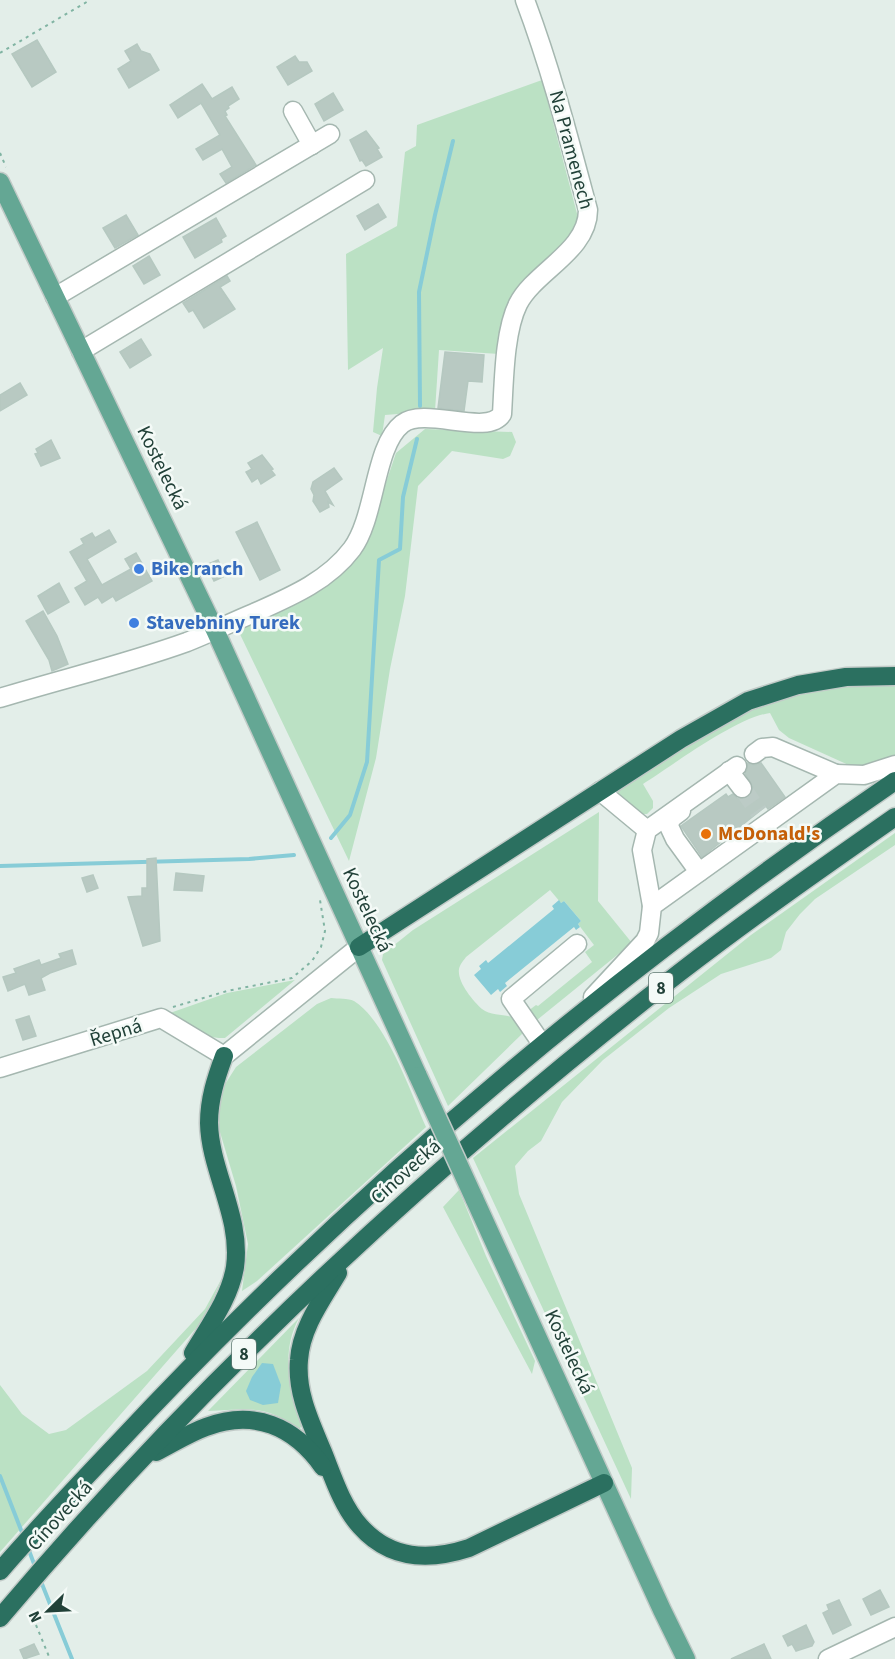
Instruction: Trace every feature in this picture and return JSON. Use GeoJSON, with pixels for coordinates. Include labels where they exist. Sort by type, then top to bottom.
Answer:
{"type":"FeatureCollection","features":[{"type":"Feature","properties":{"kind":"highway"},"geometry":{"type":"LineString","coordinates":[[359,947],[681,739],[748,701],[798,685],[846,677],[895,676]]}},
{"type":"Feature","properties":{"kind":"highway","name":"Cínovecká"},"geometry":{"type":"LineString","coordinates":[[4,1566],[177,1379],[235,1321],[427,1142],[542,1044],[732,896],[802,844],[895,781]]}},
{"type":"Feature","properties":{"kind":"highway","name":"Cínovecká"},"geometry":{"type":"LineString","coordinates":[[0,1618],[142,1459],[254,1345],[350,1253],[496,1123],[613,1026],[748,921],[895,818]]}},
{"type":"Feature","properties":{"kind":"highway"},"geometry":{"type":"LineString","coordinates":[[177,1379],[226,1296],[235,1268],[236,1244],[213,1150],[209,1124],[210,1100],[224,1056]]}},
{"type":"Feature","properties":{"kind":"highway"},"geometry":{"type":"LineString","coordinates":[[350,1253],[309,1323],[299,1359],[299,1377],[303,1401],[337,1485],[360,1527],[376,1541],[392,1550],[428,1557],[448,1554],[469,1548],[604,1483]]}},
{"type":"Feature","properties":{"kind":"highway"},"geometry":{"type":"LineString","coordinates":[[142,1459],[204,1428],[225,1421],[248,1419],[282,1428],[298,1439],[318,1459],[337,1485]]}},
{"type":"Feature","properties":{"kind":"main road","name":"Kostelecká"},"geometry":{"type":"LineString","coordinates":[[0,182],[215,630],[686,1659]]}},
{"type":"Feature","properties":{"kind":"street","name":"Na Pramenech"},"geometry":{"type":"LineString","coordinates":[[215,630],[295,594],[337,566],[361,535],[386,448],[395,430],[405,422],[423,418],[491,422],[502,414],[511,323],[517,305],[526,291],[575,244],[585,231],[588,220],[588,210],[563,114],[542,45],[525,0]]}},
{"type":"Feature","properties":{"kind":"street"},"geometry":{"type":"LineString","coordinates":[[293,111],[312,145]]}},
{"type":"Feature","properties":{"kind":"street"},"geometry":{"type":"LineString","coordinates":[[55,297],[330,134]]}},
{"type":"Feature","properties":{"kind":"street"},"geometry":{"type":"LineString","coordinates":[[81,351],[365,180]]}},
{"type":"Feature","properties":{"kind":"street"},"geometry":{"type":"LineString","coordinates":[[0,698],[188,636],[215,630]]}},
{"type":"Feature","properties":{"kind":"street"},"geometry":{"type":"LineString","coordinates":[[753,754],[762,748],[772,747],[836,774],[864,775],[895,765]]}},
{"type":"Feature","properties":{"kind":"street"},"geometry":{"type":"LineString","coordinates":[[571,1021],[645,941],[649,933],[652,906],[642,850],[647,830],[733,768],[741,788]]}},
{"type":"Feature","properties":{"kind":"street"},"geometry":{"type":"LineString","coordinates":[[652,906],[699,872],[763,817],[836,774]]}},
{"type":"Feature","properties":{"kind":"street"},"geometry":{"type":"LineString","coordinates":[[699,872],[668,824],[673,817],[708,791],[713,783]]}},
{"type":"Feature","properties":{"kind":"street"},"geometry":{"type":"LineString","coordinates":[[600,791],[647,830]]}},
{"type":"Feature","properties":{"kind":"street"},"geometry":{"type":"LineString","coordinates":[[542,1044],[511,999],[577,944]]}},
{"type":"Feature","properties":{"kind":"street"},"geometry":{"type":"LineString","coordinates":[[224,1056],[359,947]]}},
{"type":"Feature","properties":{"kind":"street","name":"Řepná"},"geometry":{"type":"LineString","coordinates":[[0,1068],[161,1018],[224,1056]]}},
{"type":"Feature","properties":{"kind":"street"},"geometry":{"type":"LineString","coordinates":[[828,1659],[895,1627]]}},
{"type":"Feature","properties":{"kind":"path"},"geometry":{"type":"LineString","coordinates":[[0,54],[90,0]]}},
{"type":"Feature","properties":{"kind":"path"},"geometry":{"type":"LineString","coordinates":[[161,1018],[165,1010],[217,994],[292,978],[312,961],[321,947],[325,931],[322,911]]}},
{"type":"Feature","properties":{"kind":"path"},"geometry":{"type":"LineString","coordinates":[[36,1625],[50,1659]]}},
{"type":"Feature","properties":{"kind":"green space"},"geometry":{"type":"Polygon","coordinates":[[[542,80],[580,225],[566,242],[516,290],[499,354],[439,350],[435,411],[385,415],[382,436],[373,432],[383,348],[348,370],[346,254],[397,226],[405,152],[416,146],[417,125],[542,80]]]}},
{"type":"Feature","properties":{"kind":"green space"},"geometry":{"type":"Polygon","coordinates":[[[425,429],[512,432],[516,442],[510,456],[503,459],[452,451],[418,486],[405,596],[390,669],[376,758],[349,861],[237,628],[299,602],[341,575],[370,530],[396,453],[425,429]]]}},
{"type":"Feature","properties":{"kind":"green space"},"geometry":{"type":"Polygon","coordinates":[[[895,685],[895,756],[871,767],[853,767],[789,738],[779,730],[770,713],[756,716],[723,732],[643,784],[653,801],[653,808],[647,814],[639,814],[616,792],[698,738],[763,703],[812,691],[895,685]]]}},
{"type":"Feature","properties":{"kind":"green space"},"geometry":{"type":"Polygon","coordinates":[[[599,812],[598,901],[632,943],[537,1020],[528,1011],[538,1006],[592,962],[585,952],[594,945],[578,924],[581,921],[564,901],[561,903],[550,890],[466,957],[459,974],[470,996],[482,1009],[518,1021],[522,1034],[448,1106],[382,960],[383,954],[413,930],[599,812]]]}},
{"type":"Feature","properties":{"kind":"green space"},"geometry":{"type":"Polygon","coordinates":[[[895,833],[895,845],[815,899],[800,914],[786,932],[781,950],[771,958],[721,974],[669,1008],[603,1060],[562,1102],[541,1141],[528,1151],[515,1166],[519,1194],[632,1468],[631,1499],[473,1158],[751,935],[895,833]]]}},
{"type":"Feature","properties":{"kind":"green space"},"geometry":{"type":"Polygon","coordinates":[[[295,980],[225,1038],[202,1034],[170,1013],[227,993],[295,980]]]}},
{"type":"Feature","properties":{"kind":"green space"},"geometry":{"type":"Polygon","coordinates":[[[331,998],[354,1001],[377,1024],[405,1077],[426,1127],[257,1281],[242,1291],[248,1244],[236,1186],[217,1122],[222,1089],[236,1067],[317,1004],[331,998]]]}},
{"type":"Feature","properties":{"kind":"green space"},"geometry":{"type":"Polygon","coordinates":[[[459,1190],[486,1256],[535,1361],[532,1374],[443,1207],[459,1190]]]}},
{"type":"Feature","properties":{"kind":"green space"},"geometry":{"type":"Polygon","coordinates":[[[222,1278],[205,1318],[0,1552],[0,1385],[22,1414],[49,1434],[66,1430],[147,1371],[205,1309],[222,1278]]]}},
{"type":"Feature","properties":{"kind":"green space"},"geometry":{"type":"Polygon","coordinates":[[[299,1318],[293,1331],[288,1359],[291,1386],[302,1426],[299,1429],[276,1415],[256,1410],[208,1411],[299,1318]]]}},
{"type":"Feature","properties":{"kind":"water"},"geometry":{"type":"Polygon","coordinates":[[[559,900],[561,903],[564,901],[581,921],[578,924],[580,927],[576,930],[574,927],[505,983],[507,986],[500,992],[498,989],[491,995],[474,975],[481,969],[479,966],[486,960],[488,963],[554,909],[552,906],[559,900]]]}},
{"type":"Feature","properties":{"kind":"water"},"geometry":{"type":"Polygon","coordinates":[[[262,1363],[273,1364],[281,1385],[278,1403],[263,1405],[250,1400],[246,1391],[262,1363]]]}},
{"type":"Feature","properties":{"kind":"building"},"geometry":{"type":"Polygon","coordinates":[[[37,40],[56,72],[32,87],[12,54],[37,40]]]}},
{"type":"Feature","properties":{"kind":"building"},"geometry":{"type":"Polygon","coordinates":[[[137,44],[141,51],[150,54],[159,70],[129,88],[118,69],[131,61],[125,51],[137,44]]]}},
{"type":"Feature","properties":{"kind":"building"},"geometry":{"type":"Polygon","coordinates":[[[295,56],[299,62],[307,62],[312,71],[288,85],[277,67],[295,56]]]}},
{"type":"Feature","properties":{"kind":"building"},"geometry":{"type":"Polygon","coordinates":[[[202,84],[212,99],[232,87],[239,99],[228,106],[225,116],[256,165],[226,183],[220,174],[232,167],[222,149],[203,160],[196,149],[220,135],[201,103],[178,118],[170,105],[202,84]]]}},
{"type":"Feature","properties":{"kind":"building"},"geometry":{"type":"Polygon","coordinates":[[[333,93],[343,110],[324,121],[315,104],[333,93]]]}},
{"type":"Feature","properties":{"kind":"building"},"geometry":{"type":"Polygon","coordinates":[[[366,131],[379,148],[377,149],[382,157],[366,166],[362,160],[360,161],[350,140],[366,131]]]}},
{"type":"Feature","properties":{"kind":"building"},"geometry":{"type":"Polygon","coordinates":[[[378,204],[386,217],[365,230],[357,216],[378,204]]]}},
{"type":"Feature","properties":{"kind":"building"},"geometry":{"type":"Polygon","coordinates":[[[126,215],[138,235],[115,248],[103,228],[126,215]]]}},
{"type":"Feature","properties":{"kind":"building"},"geometry":{"type":"Polygon","coordinates":[[[216,218],[226,236],[221,239],[222,242],[195,258],[183,237],[216,218]]]}},
{"type":"Feature","properties":{"kind":"building"},"geometry":{"type":"Polygon","coordinates":[[[149,256],[160,275],[144,284],[133,266],[149,256]]]}},
{"type":"Feature","properties":{"kind":"building"},"geometry":{"type":"Polygon","coordinates":[[[227,276],[230,281],[220,287],[235,309],[204,328],[193,310],[189,312],[183,303],[227,276]]]}},
{"type":"Feature","properties":{"kind":"building"},"geometry":{"type":"Polygon","coordinates":[[[141,339],[151,355],[130,368],[120,352],[141,339]]]}},
{"type":"Feature","properties":{"kind":"building"},"geometry":{"type":"Polygon","coordinates":[[[445,352],[484,355],[482,382],[468,381],[464,411],[438,408],[445,352]]]}},
{"type":"Feature","properties":{"kind":"building"},"geometry":{"type":"Polygon","coordinates":[[[20,383],[27,395],[0,411],[0,395],[20,383]]]}},
{"type":"Feature","properties":{"kind":"building"},"geometry":{"type":"Polygon","coordinates":[[[51,440],[60,458],[41,466],[35,454],[38,453],[36,449],[51,440]]]}},
{"type":"Feature","properties":{"kind":"building"},"geometry":{"type":"Polygon","coordinates":[[[262,455],[275,475],[261,484],[258,478],[252,482],[246,472],[252,469],[248,463],[262,455]]]}},
{"type":"Feature","properties":{"kind":"building"},"geometry":{"type":"Polygon","coordinates":[[[334,468],[342,479],[325,491],[333,505],[328,502],[329,507],[320,512],[313,501],[314,495],[311,489],[313,482],[334,468]]]}},
{"type":"Feature","properties":{"kind":"building"},"geometry":{"type":"Polygon","coordinates":[[[257,522],[280,570],[260,580],[236,532],[257,522]]]}},
{"type":"Feature","properties":{"kind":"building"},"geometry":{"type":"Polygon","coordinates":[[[109,530],[116,542],[87,559],[102,585],[131,569],[125,559],[136,553],[152,581],[116,601],[113,596],[102,603],[98,597],[85,605],[75,588],[87,581],[70,552],[84,544],[81,539],[92,533],[95,538],[109,530]]]}},
{"type":"Feature","properties":{"kind":"building"},"geometry":{"type":"Polygon","coordinates":[[[218,560],[224,572],[221,574],[223,577],[214,581],[206,565],[218,560]]]}},
{"type":"Feature","properties":{"kind":"building"},"geometry":{"type":"Polygon","coordinates":[[[59,583],[69,602],[48,614],[38,596],[59,583]]]}},
{"type":"Feature","properties":{"kind":"building"},"geometry":{"type":"Polygon","coordinates":[[[43,611],[57,636],[68,664],[52,671],[49,660],[26,621],[43,611]]]}},
{"type":"Feature","properties":{"kind":"building"},"geometry":{"type":"Polygon","coordinates":[[[747,763],[755,765],[761,763],[785,797],[768,809],[766,806],[702,857],[681,826],[726,794],[728,797],[733,794],[743,799],[749,797],[753,787],[745,773],[747,763]]]}},
{"type":"Feature","properties":{"kind":"building"},"geometry":{"type":"Polygon","coordinates":[[[156,858],[160,941],[143,946],[128,897],[142,896],[142,888],[147,888],[147,859],[156,858]]]}},
{"type":"Feature","properties":{"kind":"building"},"geometry":{"type":"Polygon","coordinates":[[[176,873],[204,876],[202,891],[174,890],[176,873]]]}},
{"type":"Feature","properties":{"kind":"building"},"geometry":{"type":"Polygon","coordinates":[[[93,875],[98,888],[87,892],[82,878],[93,875]]]}},
{"type":"Feature","properties":{"kind":"building"},"geometry":{"type":"Polygon","coordinates":[[[72,950],[76,964],[41,978],[45,990],[29,995],[25,984],[8,991],[3,977],[16,973],[14,969],[39,960],[41,965],[61,958],[59,954],[72,950]]]}},
{"type":"Feature","properties":{"kind":"building"},"geometry":{"type":"Polygon","coordinates":[[[29,1016],[36,1036],[23,1040],[16,1020],[29,1016]]]}},
{"type":"Feature","properties":{"kind":"building"},"geometry":{"type":"Polygon","coordinates":[[[880,1590],[889,1607],[871,1615],[863,1599],[880,1590]]]}},
{"type":"Feature","properties":{"kind":"building"},"geometry":{"type":"Polygon","coordinates":[[[839,1600],[851,1625],[833,1634],[823,1613],[829,1610],[827,1605],[839,1600]]]}},
{"type":"Feature","properties":{"kind":"building"},"geometry":{"type":"Polygon","coordinates":[[[806,1625],[814,1642],[812,1646],[796,1651],[792,1644],[788,1646],[783,1636],[806,1625]]]}},
{"type":"Feature","properties":{"kind":"building"},"geometry":{"type":"Polygon","coordinates":[[[34,1644],[39,1654],[24,1659],[20,1650],[34,1644]]]}},
{"type":"Feature","properties":{"kind":"building"},"geometry":{"type":"Polygon","coordinates":[[[764,1644],[771,1659],[731,1659],[764,1644]]]}},
{"type":"Feature","properties":{"kind":"waterway"},"geometry":{"type":"LineString","coordinates":[[420,406],[419,292],[453,141]]}},
{"type":"Feature","properties":{"kind":"waterway"},"geometry":{"type":"LineString","coordinates":[[331,838],[350,815],[367,762],[379,560],[400,549],[403,497],[417,439]]}},
{"type":"Feature","properties":{"kind":"waterway"},"geometry":{"type":"LineString","coordinates":[[0,866],[249,859],[294,855]]}},
{"type":"Feature","properties":{"kind":"waterway"},"geometry":{"type":"LineString","coordinates":[[0,1476],[23,1535]]}},
{"type":"Feature","properties":{"kind":"waterway"},"geometry":{"type":"LineString","coordinates":[[28,1548],[36,1569]]}},
{"type":"Feature","properties":{"kind":"waterway"},"geometry":{"type":"LineString","coordinates":[[40,1579],[72,1659]]}},
{"type":"Feature","properties":{"kind":"tunnel"},"geometry":{"type":"LineString","coordinates":[[742,788],[759,812]]}},
{"type":"Feature","properties":{"kind":"place","name":"Bike ranch"},"geometry":{"type":"Point","coordinates":[139,569]}},
{"type":"Feature","properties":{"kind":"place","name":"Stavebniny Turek"},"geometry":{"type":"Point","coordinates":[134,623]}},
{"type":"Feature","properties":{"kind":"place","name":"McDonald's"},"geometry":{"type":"Point","coordinates":[706,834]}}]}
